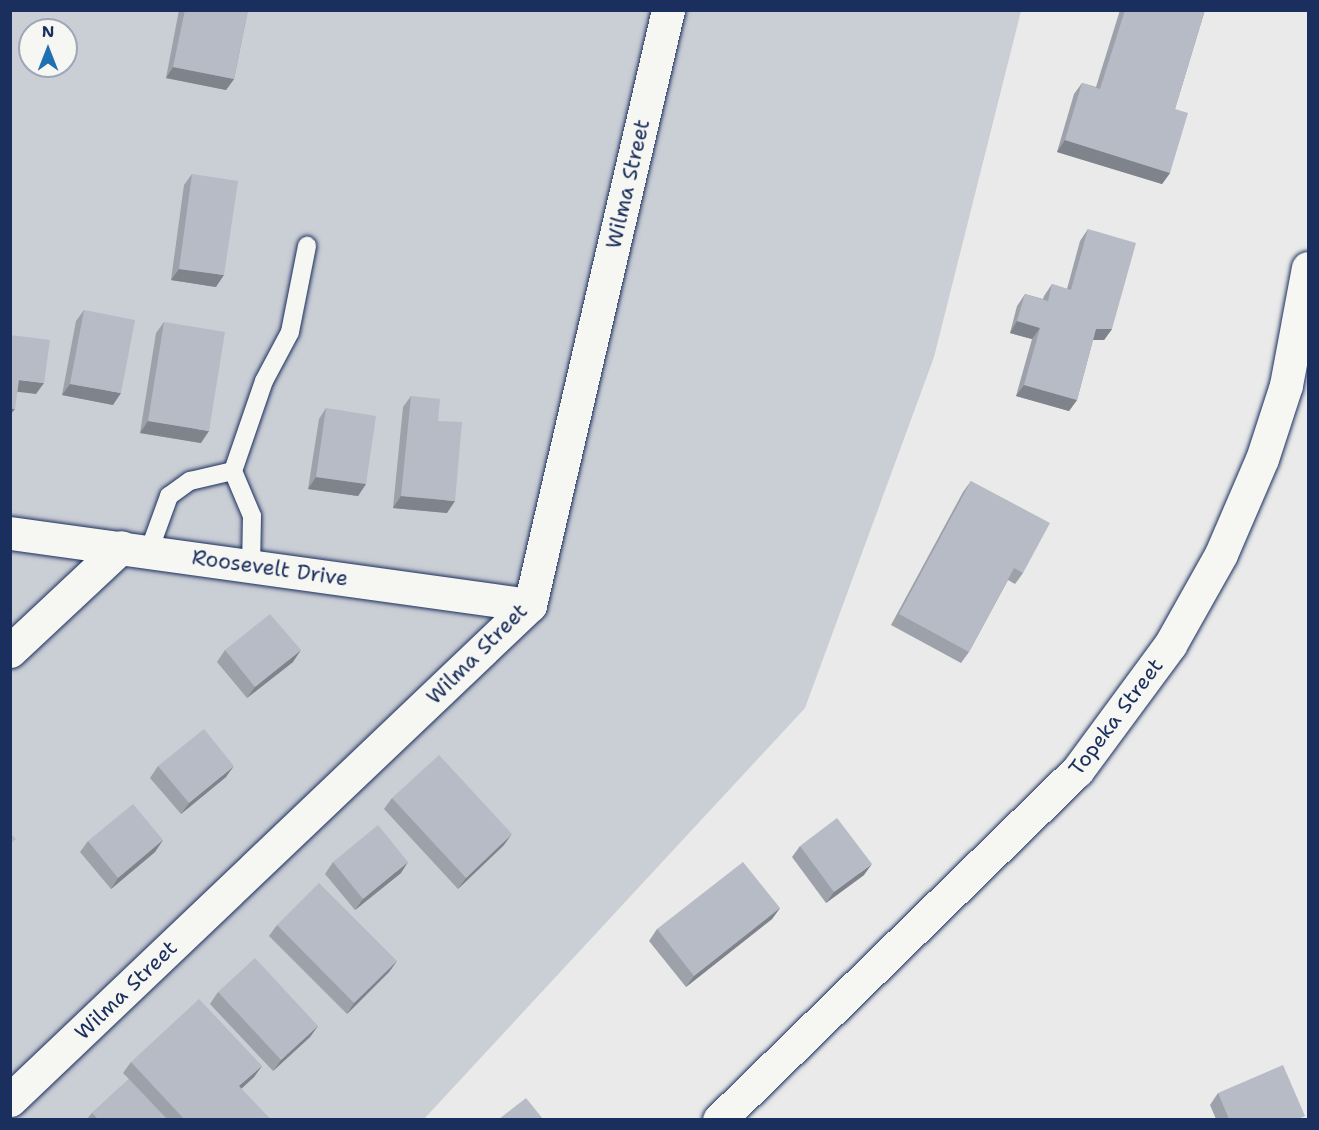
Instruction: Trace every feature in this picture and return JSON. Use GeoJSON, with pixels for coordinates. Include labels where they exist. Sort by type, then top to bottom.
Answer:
{"type":"FeatureCollection","features":[{"type":"Feature","properties":{"kind":"street","name":"Wilma Street"},"geometry":{"type":"LineString","coordinates":[[10,1100],[530,605],[668,10]]}},
{"type":"Feature","properties":{"kind":"street","name":"Topeka Street"},"geometry":{"type":"LineString","coordinates":[[719,1119],[1077,771],[1170,645],[1221,554],[1262,459],[1286,385],[1308,268]]}},
{"type":"Feature","properties":{"kind":"street","name":"Roosevelt Drive"},"geometry":{"type":"LineString","coordinates":[[10,533],[530,605]]}},
{"type":"Feature","properties":{"kind":"street"},"geometry":{"type":"LineString","coordinates":[[10,651],[135,549]]}},
{"type":"Feature","properties":{"kind":"lane"},"geometry":{"type":"LineString","coordinates":[[251,566],[252,516],[234,471],[264,381],[290,332],[307,246]]}},
{"type":"Feature","properties":{"kind":"lane"},"geometry":{"type":"LineString","coordinates":[[135,549],[169,496],[190,481],[234,471]]}},
{"type":"Feature","properties":{"kind":"shaded area"},"geometry":{"type":"Polygon","coordinates":[[[10,11],[1021,11],[934,357],[805,708],[424,1119],[11,1119],[10,11]]]}},
{"type":"Feature","properties":{"kind":"building"},"geometry":{"type":"Polygon","coordinates":[[[185,10],[248,10],[234,79],[173,67],[185,10]]]}},
{"type":"Feature","properties":{"kind":"building"},"geometry":{"type":"Polygon","coordinates":[[[1125,10],[1205,10],[1175,109],[1188,113],[1170,173],[1065,140],[1082,83],[1100,89],[1125,10]]]}},
{"type":"Feature","properties":{"kind":"building"},"geometry":{"type":"Polygon","coordinates":[[[192,174],[238,181],[224,275],[179,269],[192,174]]]}},
{"type":"Feature","properties":{"kind":"building"},"geometry":{"type":"Polygon","coordinates":[[[1088,229],[1136,243],[1112,329],[1096,329],[1077,400],[1024,385],[1040,328],[1017,321],[1025,294],[1048,301],[1052,284],[1071,290],[1088,229]]]}},
{"type":"Feature","properties":{"kind":"building"},"geometry":{"type":"Polygon","coordinates":[[[84,310],[135,320],[121,393],[70,384],[84,310]]]}},
{"type":"Feature","properties":{"kind":"building"},"geometry":{"type":"Polygon","coordinates":[[[164,322],[225,332],[209,431],[148,421],[164,322]]]}},
{"type":"Feature","properties":{"kind":"building"},"geometry":{"type":"Polygon","coordinates":[[[10,335],[50,340],[44,383],[19,380],[15,409],[10,408],[10,335]]]}},
{"type":"Feature","properties":{"kind":"building"},"geometry":{"type":"Polygon","coordinates":[[[411,396],[440,399],[438,421],[462,422],[455,501],[401,496],[411,396]]]}},
{"type":"Feature","properties":{"kind":"building"},"geometry":{"type":"Polygon","coordinates":[[[326,408],[376,416],[366,484],[316,477],[326,408]]]}},
{"type":"Feature","properties":{"kind":"building"},"geometry":{"type":"Polygon","coordinates":[[[971,481],[1050,523],[1023,573],[1014,568],[969,652],[899,614],[971,481]]]}},
{"type":"Feature","properties":{"kind":"building"},"geometry":{"type":"Polygon","coordinates":[[[270,614],[301,650],[255,687],[225,650],[270,614]]]}},
{"type":"Feature","properties":{"kind":"building"},"geometry":{"type":"Polygon","coordinates":[[[204,729],[234,766],[189,803],[158,766],[204,729]]]}},
{"type":"Feature","properties":{"kind":"building"},"geometry":{"type":"Polygon","coordinates":[[[439,755],[512,834],[466,878],[392,798],[439,755]]]}},
{"type":"Feature","properties":{"kind":"building"},"geometry":{"type":"Polygon","coordinates":[[[133,804],[163,840],[118,878],[88,841],[133,804]]]}},
{"type":"Feature","properties":{"kind":"building"},"geometry":{"type":"Polygon","coordinates":[[[837,818],[872,864],[834,892],[800,846],[837,818]]]}},
{"type":"Feature","properties":{"kind":"building"},"geometry":{"type":"Polygon","coordinates":[[[378,825],[408,862],[363,899],[333,862],[378,825]]]}},
{"type":"Feature","properties":{"kind":"building"},"geometry":{"type":"Polygon","coordinates":[[[10,833],[16,839],[10,844],[10,833]]]}},
{"type":"Feature","properties":{"kind":"building"},"geometry":{"type":"Polygon","coordinates":[[[743,862],[780,908],[694,976],[657,929],[743,862]]]}},
{"type":"Feature","properties":{"kind":"building"},"geometry":{"type":"Polygon","coordinates":[[[319,883],[397,961],[354,1003],[277,925],[319,883]]]}},
{"type":"Feature","properties":{"kind":"building"},"geometry":{"type":"Polygon","coordinates":[[[255,958],[318,1026],[281,1060],[218,992],[255,958]]]}},
{"type":"Feature","properties":{"kind":"building"},"geometry":{"type":"Polygon","coordinates":[[[199,999],[262,1066],[239,1086],[270,1119],[184,1119],[131,1062],[199,999]]]}},
{"type":"Feature","properties":{"kind":"building"},"geometry":{"type":"Polygon","coordinates":[[[1283,1065],[1305,1116],[1298,1119],[1229,1119],[1218,1093],[1283,1065]]]}},
{"type":"Feature","properties":{"kind":"building"},"geometry":{"type":"Polygon","coordinates":[[[129,1079],[167,1119],[98,1119],[92,1113],[129,1079]]]}},
{"type":"Feature","properties":{"kind":"building"},"geometry":{"type":"Polygon","coordinates":[[[526,1098],[543,1119],[499,1119],[526,1098]]]}}]}
